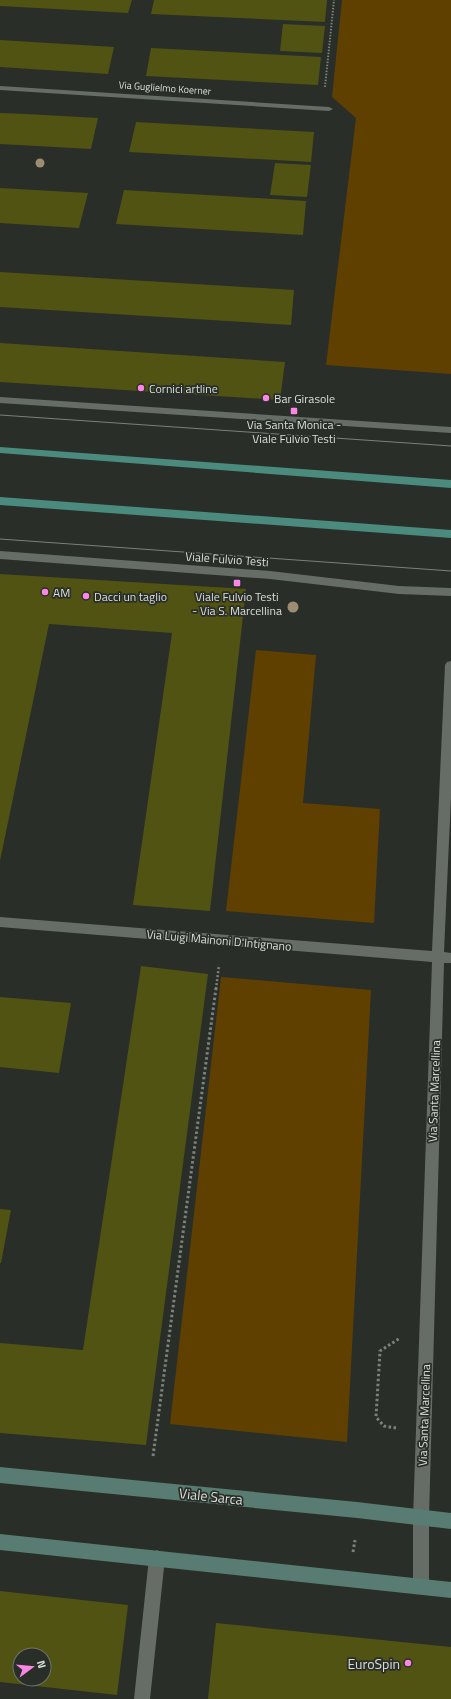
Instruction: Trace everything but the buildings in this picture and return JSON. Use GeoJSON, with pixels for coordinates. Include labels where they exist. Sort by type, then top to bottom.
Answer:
{"type":"FeatureCollection","features":[{"type":"Feature","properties":{"kind":"main road"},"geometry":{"type":"LineString","coordinates":[[0,450],[451,484]]}},
{"type":"Feature","properties":{"kind":"main road"},"geometry":{"type":"LineString","coordinates":[[0,501],[451,534]]}},
{"type":"Feature","properties":{"kind":"street","name":"Via Guglielmo Koerner"},"geometry":{"type":"LineString","coordinates":[[0,88],[329,109]]}},
{"type":"Feature","properties":{"kind":"street"},"geometry":{"type":"LineString","coordinates":[[0,400],[451,430]]}},
{"type":"Feature","properties":{"kind":"street","name":"Viale Fulvio Testi"},"geometry":{"type":"LineString","coordinates":[[0,555],[270,575],[399,590],[451,592]]}},
{"type":"Feature","properties":{"kind":"street","name":"Via Santa Marcellina"},"geometry":{"type":"LineString","coordinates":[[421,1518],[444,958],[451,665]]}},
{"type":"Feature","properties":{"kind":"street","name":"Via Luigi Mainoni D'Intignano"},"geometry":{"type":"LineString","coordinates":[[0,922],[444,958]]}},
{"type":"Feature","properties":{"kind":"street","name":"Viale Sarca"},"geometry":{"type":"LineString","coordinates":[[0,1475],[349,1509],[451,1521]]}},
{"type":"Feature","properties":{"kind":"street"},"geometry":{"type":"LineString","coordinates":[[421,1518],[421,1586]]}},
{"type":"Feature","properties":{"kind":"street"},"geometry":{"type":"LineString","coordinates":[[0,1542],[451,1590]]}},
{"type":"Feature","properties":{"kind":"street"},"geometry":{"type":"LineString","coordinates":[[142,1699],[157,1558]]}},
{"type":"Feature","properties":{"kind":"path"},"geometry":{"type":"LineString","coordinates":[[324,91],[334,0]]}},
{"type":"Feature","properties":{"kind":"path"},"geometry":{"type":"LineString","coordinates":[[153,1456],[219,964]]}},
{"type":"Feature","properties":{"kind":"path"},"geometry":{"type":"LineString","coordinates":[[353,1553],[355,1540]]}},
{"type":"Feature","properties":{"kind":"shaded area"},"geometry":{"type":"Polygon","coordinates":[[[342,0],[451,0],[451,374],[326,365],[356,118],[332,97],[342,0]]]}},
{"type":"Feature","properties":{"kind":"shaded area"},"geometry":{"type":"Polygon","coordinates":[[[256,650],[316,655],[303,803],[380,809],[374,923],[226,911],[256,650]]]}},
{"type":"Feature","properties":{"kind":"shaded area"},"geometry":{"type":"Polygon","coordinates":[[[221,977],[371,990],[347,1442],[170,1424],[221,977]]]}},
{"type":"Feature","properties":{"kind":"tram line"},"geometry":{"type":"LineString","coordinates":[[0,415],[451,446]]}},
{"type":"Feature","properties":{"kind":"tram line"},"geometry":{"type":"LineString","coordinates":[[0,539],[451,571]]}},
{"type":"Feature","properties":{"kind":"place","name":"Cornici artline"},"geometry":{"type":"Point","coordinates":[141,388]}},
{"type":"Feature","properties":{"kind":"place","name":"Bar Girasole"},"geometry":{"type":"Point","coordinates":[266,398]}},
{"type":"Feature","properties":{"kind":"place","name":"Via Santa Monica - Viale Fulvio Testi"},"geometry":{"type":"Point","coordinates":[294,411]}},
{"type":"Feature","properties":{"kind":"place","name":"Viale Fulvio Testi - Via S. Marcellina"},"geometry":{"type":"Point","coordinates":[237,583]}},
{"type":"Feature","properties":{"kind":"place","name":"AM"},"geometry":{"type":"Point","coordinates":[45,592]}},
{"type":"Feature","properties":{"kind":"place","name":"Dacci un taglio"},"geometry":{"type":"Point","coordinates":[86,596]}},
{"type":"Feature","properties":{"kind":"place","name":"EuroSpin"},"geometry":{"type":"Point","coordinates":[408,1663]}}]}
